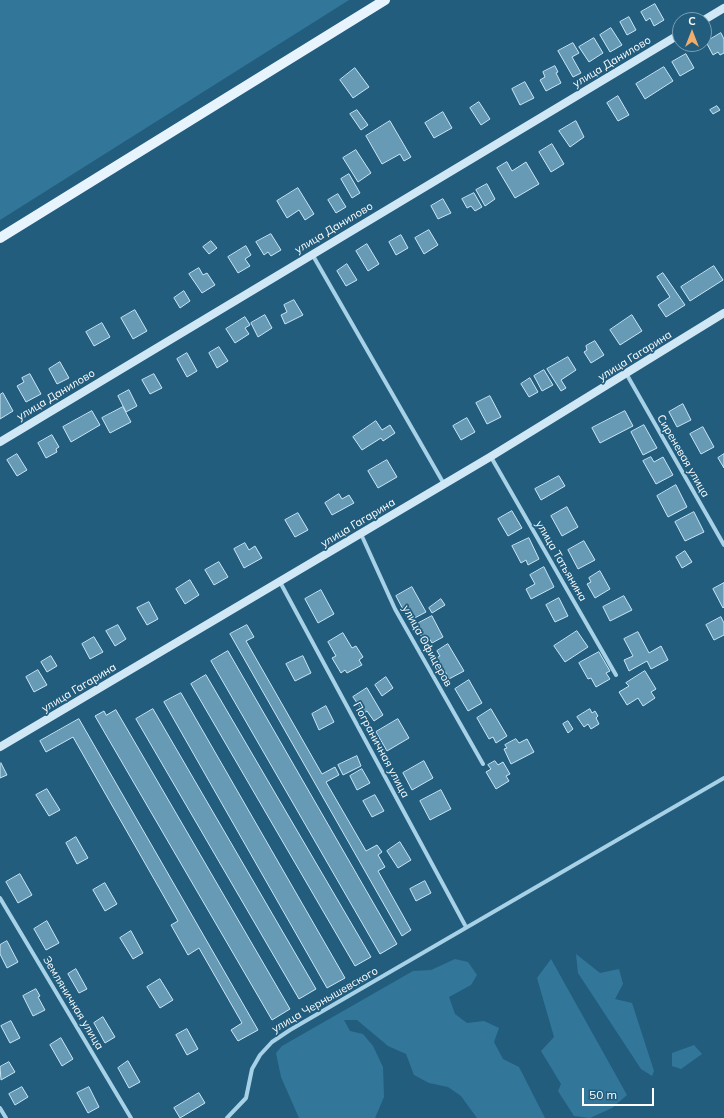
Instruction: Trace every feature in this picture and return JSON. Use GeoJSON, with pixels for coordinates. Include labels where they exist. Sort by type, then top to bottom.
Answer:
{"type":"FeatureCollection","features":[{"type":"Feature","properties":{"kind":"main road"},"geometry":{"type":"LineString","coordinates":[[0,238],[385,0]]}},
{"type":"Feature","properties":{"kind":"street"},"geometry":{"type":"LineString","coordinates":[[712,15],[724,8]]}},
{"type":"Feature","properties":{"kind":"street","name":"улица Данилово"},"geometry":{"type":"LineString","coordinates":[[0,442],[672,39]]}},
{"type":"Feature","properties":{"kind":"street"},"geometry":{"type":"LineString","coordinates":[[312,254],[444,484]]}},
{"type":"Feature","properties":{"kind":"street","name":"улица Гагарина"},"geometry":{"type":"LineString","coordinates":[[0,747],[490,457],[724,313]]}},
{"type":"Feature","properties":{"kind":"street","name":"Сиреневая улица"},"geometry":{"type":"LineString","coordinates":[[627,374],[724,546]]}},
{"type":"Feature","properties":{"kind":"street","name":"улица Татьянина"},"geometry":{"type":"LineString","coordinates":[[490,457],[616,675]]}},
{"type":"Feature","properties":{"kind":"street","name":"улица Офицеров"},"geometry":{"type":"LineString","coordinates":[[361,534],[395,609],[483,764]]}},
{"type":"Feature","properties":{"kind":"street","name":"Пограничная улица"},"geometry":{"type":"LineString","coordinates":[[280,582],[466,927]]}},
{"type":"Feature","properties":{"kind":"street","name":"улица Чернышевского"},"geometry":{"type":"LineString","coordinates":[[227,1118],[246,1098],[252,1069],[260,1055],[272,1042],[290,1030],[417,958],[466,927],[724,778]]}},
{"type":"Feature","properties":{"kind":"street","name":"Земляничная улица"},"geometry":{"type":"LineString","coordinates":[[0,898],[131,1118]]}},
{"type":"Feature","properties":{"kind":"street"},"geometry":{"type":"LineString","coordinates":[[0,1108],[6,1118]]}},
{"type":"Feature","properties":{"kind":"shaded area"},"geometry":{"type":"Polygon","coordinates":[[[0,0],[349,0],[0,220],[0,0]]]}},
{"type":"Feature","properties":{"kind":"shaded area"},"geometry":{"type":"Polygon","coordinates":[[[576,954],[600,973],[619,969],[623,984],[615,999],[632,1003],[654,1071],[652,1076],[641,1069],[578,973],[576,954]]]}},
{"type":"Feature","properties":{"kind":"shaded area"},"geometry":{"type":"Polygon","coordinates":[[[455,959],[468,962],[477,975],[471,985],[449,997],[455,1014],[467,1023],[484,1021],[499,1028],[494,1042],[503,1059],[519,1067],[545,1118],[477,1118],[461,1096],[448,1087],[429,1083],[414,1075],[406,1054],[388,1046],[357,1020],[344,1020],[350,1031],[363,1034],[373,1046],[383,1067],[384,1097],[375,1118],[299,1118],[281,1077],[276,1053],[282,1046],[413,971],[431,970],[455,959]]]}},
{"type":"Feature","properties":{"kind":"shaded area"},"geometry":{"type":"Polygon","coordinates":[[[551,959],[627,1095],[612,1108],[590,1118],[574,1116],[558,1091],[561,1084],[541,1051],[554,1037],[537,978],[551,959]]]}},
{"type":"Feature","properties":{"kind":"shaded area"},"geometry":{"type":"Polygon","coordinates":[[[694,1045],[702,1054],[681,1069],[672,1066],[672,1053],[694,1045]]]}},
{"type":"Feature","properties":{"kind":"building"},"geometry":{"type":"Polygon","coordinates":[[[655,4],[664,20],[654,26],[650,18],[646,21],[641,12],[655,4]]]}},
{"type":"Feature","properties":{"kind":"building"},"geometry":{"type":"Polygon","coordinates":[[[629,17],[636,30],[627,35],[620,22],[629,17]]]}},
{"type":"Feature","properties":{"kind":"building"},"geometry":{"type":"Polygon","coordinates":[[[611,28],[622,45],[610,52],[600,35],[611,28]]]}},
{"type":"Feature","properties":{"kind":"building"},"geometry":{"type":"Polygon","coordinates":[[[721,33],[724,39],[724,53],[720,55],[718,52],[713,55],[711,52],[712,38],[721,33]]]}},
{"type":"Feature","properties":{"kind":"building"},"geometry":{"type":"Polygon","coordinates":[[[594,38],[603,53],[589,62],[579,47],[594,38]]]}},
{"type":"Feature","properties":{"kind":"building"},"geometry":{"type":"Polygon","coordinates":[[[573,43],[579,53],[572,57],[581,73],[573,77],[558,51],[573,43]]]}},
{"type":"Feature","properties":{"kind":"building"},"geometry":{"type":"Polygon","coordinates":[[[686,54],[694,68],[680,76],[672,62],[686,54]]]}},
{"type":"Feature","properties":{"kind":"building"},"geometry":{"type":"Polygon","coordinates":[[[555,66],[558,72],[556,73],[561,83],[546,91],[540,80],[545,77],[543,72],[555,66]]]}},
{"type":"Feature","properties":{"kind":"building"},"geometry":{"type":"Polygon","coordinates":[[[664,67],[673,81],[645,99],[636,84],[664,67]]]}},
{"type":"Feature","properties":{"kind":"building"},"geometry":{"type":"Polygon","coordinates":[[[355,68],[369,87],[353,98],[340,80],[355,68]]]}},
{"type":"Feature","properties":{"kind":"building"},"geometry":{"type":"Polygon","coordinates":[[[525,82],[534,98],[520,105],[512,89],[525,82]]]}},
{"type":"Feature","properties":{"kind":"building"},"geometry":{"type":"Polygon","coordinates":[[[618,96],[629,115],[618,121],[607,103],[618,96]]]}},
{"type":"Feature","properties":{"kind":"building"},"geometry":{"type":"Polygon","coordinates":[[[479,102],[490,119],[481,125],[470,108],[479,102]]]}},
{"type":"Feature","properties":{"kind":"building"},"geometry":{"type":"Polygon","coordinates":[[[717,106],[720,110],[713,114],[710,110],[717,106]]]}},
{"type":"Feature","properties":{"kind":"building"},"geometry":{"type":"Polygon","coordinates":[[[357,110],[368,125],[361,130],[350,114],[357,110]]]}},
{"type":"Feature","properties":{"kind":"building"},"geometry":{"type":"Polygon","coordinates":[[[443,112],[452,128],[434,138],[425,123],[443,112]]]}},
{"type":"Feature","properties":{"kind":"building"},"geometry":{"type":"Polygon","coordinates":[[[390,121],[411,157],[404,161],[400,154],[382,164],[366,136],[390,121]]]}},
{"type":"Feature","properties":{"kind":"building"},"geometry":{"type":"Polygon","coordinates":[[[576,121],[584,137],[570,147],[559,131],[576,121]]]}},
{"type":"Feature","properties":{"kind":"building"},"geometry":{"type":"Polygon","coordinates":[[[552,144],[564,164],[551,172],[539,152],[552,144]]]}},
{"type":"Feature","properties":{"kind":"building"},"geometry":{"type":"Polygon","coordinates":[[[356,150],[371,173],[358,182],[343,158],[356,150]]]}},
{"type":"Feature","properties":{"kind":"building"},"geometry":{"type":"Polygon","coordinates":[[[507,162],[512,171],[526,162],[539,184],[515,198],[497,168],[507,162]]]}},
{"type":"Feature","properties":{"kind":"building"},"geometry":{"type":"Polygon","coordinates":[[[349,174],[360,193],[352,198],[341,179],[349,174]]]}},
{"type":"Feature","properties":{"kind":"building"},"geometry":{"type":"Polygon","coordinates":[[[487,184],[495,199],[485,206],[476,190],[487,184]]]}},
{"type":"Feature","properties":{"kind":"building"},"geometry":{"type":"Polygon","coordinates":[[[298,188],[314,214],[305,220],[299,210],[287,218],[277,201],[298,188]]]}},
{"type":"Feature","properties":{"kind":"building"},"geometry":{"type":"Polygon","coordinates":[[[474,193],[482,207],[475,211],[471,206],[467,208],[462,199],[474,193]]]}},
{"type":"Feature","properties":{"kind":"building"},"geometry":{"type":"Polygon","coordinates":[[[338,194],[346,207],[336,213],[328,200],[338,194]]]}},
{"type":"Feature","properties":{"kind":"building"},"geometry":{"type":"Polygon","coordinates":[[[443,199],[451,213],[438,219],[431,206],[443,199]]]}},
{"type":"Feature","properties":{"kind":"building"},"geometry":{"type":"Polygon","coordinates":[[[429,230],[438,245],[424,254],[415,238],[429,230]]]}},
{"type":"Feature","properties":{"kind":"building"},"geometry":{"type":"Polygon","coordinates":[[[271,234],[281,250],[271,256],[268,252],[264,255],[256,242],[271,234]]]}},
{"type":"Feature","properties":{"kind":"building"},"geometry":{"type":"Polygon","coordinates":[[[401,235],[408,248],[396,255],[389,242],[401,235]]]}},
{"type":"Feature","properties":{"kind":"building"},"geometry":{"type":"Polygon","coordinates":[[[211,241],[217,248],[209,254],[203,247],[211,241]]]}},
{"type":"Feature","properties":{"kind":"building"},"geometry":{"type":"Polygon","coordinates":[[[367,244],[379,264],[368,271],[356,251],[367,244]]]}},
{"type":"Feature","properties":{"kind":"building"},"geometry":{"type":"Polygon","coordinates":[[[246,246],[251,255],[245,259],[250,266],[238,273],[228,257],[246,246]]]}},
{"type":"Feature","properties":{"kind":"building"},"geometry":{"type":"Polygon","coordinates":[[[347,264],[357,280],[346,286],[337,271],[347,264]]]}},
{"type":"Feature","properties":{"kind":"building"},"geometry":{"type":"Polygon","coordinates":[[[714,266],[723,280],[690,301],[681,287],[714,266]]]}},
{"type":"Feature","properties":{"kind":"building"},"geometry":{"type":"Polygon","coordinates":[[[199,268],[203,275],[207,273],[215,285],[202,293],[189,274],[199,268]]]}},
{"type":"Feature","properties":{"kind":"building"},"geometry":{"type":"Polygon","coordinates":[[[663,273],[685,305],[666,317],[658,305],[670,297],[657,277],[663,273]]]}},
{"type":"Feature","properties":{"kind":"building"},"geometry":{"type":"Polygon","coordinates":[[[184,291],[190,301],[180,308],[174,298],[184,291]]]}},
{"type":"Feature","properties":{"kind":"building"},"geometry":{"type":"Polygon","coordinates":[[[294,300],[303,315],[285,324],[281,315],[287,312],[284,305],[294,300]]]}},
{"type":"Feature","properties":{"kind":"building"},"geometry":{"type":"Polygon","coordinates":[[[135,310],[147,331],[133,339],[121,318],[135,310]]]}},
{"type":"Feature","properties":{"kind":"building"},"geometry":{"type":"Polygon","coordinates":[[[265,315],[272,328],[258,337],[251,323],[265,315]]]}},
{"type":"Feature","properties":{"kind":"building"},"geometry":{"type":"Polygon","coordinates":[[[632,315],[642,331],[620,345],[610,330],[632,315]]]}},
{"type":"Feature","properties":{"kind":"building"},"geometry":{"type":"Polygon","coordinates":[[[245,317],[250,325],[245,328],[249,334],[235,343],[226,329],[245,317]]]}},
{"type":"Feature","properties":{"kind":"building"},"geometry":{"type":"Polygon","coordinates":[[[102,323],[110,337],[94,346],[86,332],[102,323]]]}},
{"type":"Feature","properties":{"kind":"building"},"geometry":{"type":"Polygon","coordinates":[[[595,341],[604,355],[591,363],[584,352],[587,350],[586,346],[595,341]]]}},
{"type":"Feature","properties":{"kind":"building"},"geometry":{"type":"Polygon","coordinates":[[[219,347],[228,361],[217,368],[209,353],[219,347]]]}},
{"type":"Feature","properties":{"kind":"building"},"geometry":{"type":"Polygon","coordinates":[[[187,353],[197,371],[187,377],[177,359],[187,353]]]}},
{"type":"Feature","properties":{"kind":"building"},"geometry":{"type":"Polygon","coordinates":[[[568,357],[576,370],[561,380],[566,388],[561,391],[547,369],[568,357]]]}},
{"type":"Feature","properties":{"kind":"building"},"geometry":{"type":"Polygon","coordinates":[[[60,362],[69,378],[57,384],[49,369],[60,362]]]}},
{"type":"Feature","properties":{"kind":"building"},"geometry":{"type":"Polygon","coordinates":[[[544,370],[553,385],[542,391],[534,376],[544,370]]]}},
{"type":"Feature","properties":{"kind":"building"},"geometry":{"type":"Polygon","coordinates":[[[30,374],[41,394],[26,402],[17,386],[24,382],[22,378],[30,374]]]}},
{"type":"Feature","properties":{"kind":"building"},"geometry":{"type":"Polygon","coordinates":[[[154,374],[162,388],[150,394],[142,380],[154,374]]]}},
{"type":"Feature","properties":{"kind":"building"},"geometry":{"type":"Polygon","coordinates":[[[530,378],[538,392],[529,397],[521,384],[530,378]]]}},
{"type":"Feature","properties":{"kind":"building"},"geometry":{"type":"Polygon","coordinates":[[[129,390],[137,406],[126,412],[118,396],[129,390]]]}},
{"type":"Feature","properties":{"kind":"building"},"geometry":{"type":"Polygon","coordinates":[[[3,393],[13,411],[0,419],[0,395],[3,393]]]}},
{"type":"Feature","properties":{"kind":"building"},"geometry":{"type":"Polygon","coordinates":[[[490,396],[501,417],[487,424],[476,403],[490,396]]]}},
{"type":"Feature","properties":{"kind":"building"},"geometry":{"type":"Polygon","coordinates":[[[683,404],[691,420],[677,427],[669,412],[683,404]]]}},
{"type":"Feature","properties":{"kind":"building"},"geometry":{"type":"Polygon","coordinates":[[[123,407],[131,422],[110,433],[102,418],[123,407]]]}},
{"type":"Feature","properties":{"kind":"building"},"geometry":{"type":"Polygon","coordinates":[[[92,411],[100,425],[71,442],[63,427],[92,411]]]}},
{"type":"Feature","properties":{"kind":"building"},"geometry":{"type":"Polygon","coordinates":[[[625,411],[633,426],[600,443],[592,428],[625,411]]]}},
{"type":"Feature","properties":{"kind":"building"},"geometry":{"type":"Polygon","coordinates":[[[467,418],[475,432],[461,440],[453,426],[467,418]]]}},
{"type":"Feature","properties":{"kind":"building"},"geometry":{"type":"Polygon","coordinates":[[[376,421],[382,430],[390,425],[395,433],[383,441],[381,438],[362,450],[353,437],[376,421]]]}},
{"type":"Feature","properties":{"kind":"building"},"geometry":{"type":"Polygon","coordinates":[[[644,425],[657,448],[643,455],[631,432],[644,425]]]}},
{"type":"Feature","properties":{"kind":"building"},"geometry":{"type":"Polygon","coordinates":[[[703,427],[714,447],[701,454],[690,434],[703,427]]]}},
{"type":"Feature","properties":{"kind":"building"},"geometry":{"type":"Polygon","coordinates":[[[52,435],[59,447],[56,449],[57,452],[46,458],[38,443],[52,435]]]}},
{"type":"Feature","properties":{"kind":"building"},"geometry":{"type":"Polygon","coordinates":[[[17,454],[27,470],[17,476],[7,460],[17,454]]]}},
{"type":"Feature","properties":{"kind":"building"},"geometry":{"type":"Polygon","coordinates":[[[724,454],[724,468],[718,458],[724,454]]]}},
{"type":"Feature","properties":{"kind":"building"},"geometry":{"type":"Polygon","coordinates":[[[651,457],[654,462],[663,457],[673,475],[656,484],[643,461],[651,457]]]}},
{"type":"Feature","properties":{"kind":"building"},"geometry":{"type":"Polygon","coordinates":[[[387,460],[397,477],[378,488],[368,471],[387,460]]]}},
{"type":"Feature","properties":{"kind":"building"},"geometry":{"type":"Polygon","coordinates":[[[559,476],[565,486],[541,500],[535,489],[559,476]]]}},
{"type":"Feature","properties":{"kind":"building"},"geometry":{"type":"Polygon","coordinates":[[[676,485],[687,507],[668,517],[657,496],[676,485]]]}},
{"type":"Feature","properties":{"kind":"building"},"geometry":{"type":"Polygon","coordinates":[[[339,494],[342,499],[349,495],[354,503],[332,515],[325,503],[339,494]]]}},
{"type":"Feature","properties":{"kind":"building"},"geometry":{"type":"Polygon","coordinates":[[[567,507],[578,527],[562,536],[551,516],[567,507]]]}},
{"type":"Feature","properties":{"kind":"building"},"geometry":{"type":"Polygon","coordinates":[[[512,511],[522,528],[508,536],[498,519],[512,511]]]}},
{"type":"Feature","properties":{"kind":"building"},"geometry":{"type":"Polygon","coordinates":[[[694,512],[704,532],[685,541],[675,522],[694,512]]]}},
{"type":"Feature","properties":{"kind":"building"},"geometry":{"type":"Polygon","coordinates":[[[298,513],[308,530],[295,537],[285,520],[298,513]]]}},
{"type":"Feature","properties":{"kind":"building"},"geometry":{"type":"Polygon","coordinates":[[[529,538],[539,559],[528,565],[526,560],[521,563],[512,546],[529,538]]]}},
{"type":"Feature","properties":{"kind":"building"},"geometry":{"type":"Polygon","coordinates":[[[584,541],[595,560],[578,569],[568,550],[584,541]]]}},
{"type":"Feature","properties":{"kind":"building"},"geometry":{"type":"Polygon","coordinates":[[[245,543],[249,550],[255,546],[262,558],[244,568],[234,549],[245,543]]]}},
{"type":"Feature","properties":{"kind":"building"},"geometry":{"type":"Polygon","coordinates":[[[685,551],[692,562],[682,568],[676,557],[685,551]]]}},
{"type":"Feature","properties":{"kind":"building"},"geometry":{"type":"Polygon","coordinates":[[[219,562],[228,577],[214,585],[205,570],[219,562]]]}},
{"type":"Feature","properties":{"kind":"building"},"geometry":{"type":"Polygon","coordinates":[[[544,567],[554,587],[531,599],[526,589],[535,584],[530,575],[544,567]]]}},
{"type":"Feature","properties":{"kind":"building"},"geometry":{"type":"Polygon","coordinates":[[[600,571],[610,589],[595,598],[587,584],[591,582],[589,578],[600,571]]]}},
{"type":"Feature","properties":{"kind":"building"},"geometry":{"type":"Polygon","coordinates":[[[190,580],[199,595],[185,604],[176,589],[190,580]]]}},
{"type":"Feature","properties":{"kind":"building"},"geometry":{"type":"Polygon","coordinates":[[[724,583],[724,607],[723,608],[713,589],[724,583]]]}},
{"type":"Feature","properties":{"kind":"building"},"geometry":{"type":"Polygon","coordinates":[[[412,587],[426,612],[409,621],[396,596],[412,587]]]}},
{"type":"Feature","properties":{"kind":"building"},"geometry":{"type":"Polygon","coordinates":[[[321,590],[334,614],[318,623],[305,599],[321,590]]]}},
{"type":"Feature","properties":{"kind":"building"},"geometry":{"type":"Polygon","coordinates":[[[624,596],[632,610],[610,621],[603,607],[624,596]]]}},
{"type":"Feature","properties":{"kind":"building"},"geometry":{"type":"Polygon","coordinates":[[[559,598],[568,616],[555,622],[546,605],[559,598]]]}},
{"type":"Feature","properties":{"kind":"building"},"geometry":{"type":"Polygon","coordinates":[[[441,599],[445,605],[432,613],[429,608],[441,599]]]}},
{"type":"Feature","properties":{"kind":"building"},"geometry":{"type":"Polygon","coordinates":[[[149,602],[158,619],[147,625],[137,608],[149,602]]]}},
{"type":"Feature","properties":{"kind":"building"},"geometry":{"type":"Polygon","coordinates":[[[432,616],[443,637],[432,643],[429,638],[424,641],[415,625],[432,616]]]}},
{"type":"Feature","properties":{"kind":"building"},"geometry":{"type":"Polygon","coordinates":[[[721,617],[724,623],[724,635],[714,640],[706,625],[721,617]]]}},
{"type":"Feature","properties":{"kind":"building"},"geometry":{"type":"Polygon","coordinates":[[[118,625],[126,639],[115,646],[106,631],[118,625]]]}},
{"type":"Feature","properties":{"kind":"building"},"geometry":{"type":"Polygon","coordinates":[[[247,625],[254,637],[246,641],[322,774],[335,767],[339,775],[326,782],[366,851],[377,845],[382,852],[378,855],[385,867],[378,871],[411,930],[402,936],[230,634],[247,625]]]}},
{"type":"Feature","properties":{"kind":"building"},"geometry":{"type":"Polygon","coordinates":[[[577,631],[588,647],[565,662],[554,646],[577,631]]]}},
{"type":"Feature","properties":{"kind":"building"},"geometry":{"type":"Polygon","coordinates":[[[638,632],[649,653],[661,646],[668,660],[651,669],[647,661],[629,671],[624,660],[633,656],[624,639],[638,632]]]}},
{"type":"Feature","properties":{"kind":"building"},"geometry":{"type":"Polygon","coordinates":[[[343,633],[352,648],[356,646],[363,657],[359,660],[362,665],[347,673],[345,670],[341,673],[332,658],[336,656],[328,642],[343,633]]]}},
{"type":"Feature","properties":{"kind":"building"},"geometry":{"type":"Polygon","coordinates":[[[94,637],[103,652],[90,659],[82,644],[94,637]]]}},
{"type":"Feature","properties":{"kind":"building"},"geometry":{"type":"Polygon","coordinates":[[[448,644],[464,671],[449,679],[445,671],[441,673],[433,660],[440,656],[437,651],[448,644]]]}},
{"type":"Feature","properties":{"kind":"building"},"geometry":{"type":"Polygon","coordinates":[[[228,651],[397,944],[380,954],[211,661],[228,651]]]}},
{"type":"Feature","properties":{"kind":"building"},"geometry":{"type":"Polygon","coordinates":[[[599,652],[610,671],[606,673],[610,679],[596,687],[591,678],[588,679],[579,663],[599,652]]]}},
{"type":"Feature","properties":{"kind":"building"},"geometry":{"type":"Polygon","coordinates":[[[51,656],[57,666],[47,672],[41,662],[51,656]]]}},
{"type":"Feature","properties":{"kind":"building"},"geometry":{"type":"Polygon","coordinates":[[[303,656],[311,673],[295,681],[286,664],[303,656]]]}},
{"type":"Feature","properties":{"kind":"building"},"geometry":{"type":"Polygon","coordinates":[[[38,670],[47,685],[34,692],[26,677],[38,670]]]}},
{"type":"Feature","properties":{"kind":"building"},"geometry":{"type":"Polygon","coordinates":[[[645,671],[656,689],[651,692],[655,698],[643,706],[638,698],[627,705],[619,692],[629,686],[626,683],[645,671]]]}},
{"type":"Feature","properties":{"kind":"building"},"geometry":{"type":"Polygon","coordinates":[[[206,675],[371,957],[355,966],[191,684],[206,675]]]}},
{"type":"Feature","properties":{"kind":"building"},"geometry":{"type":"Polygon","coordinates":[[[386,677],[393,688],[382,696],[375,685],[386,677]]]}},
{"type":"Feature","properties":{"kind":"building"},"geometry":{"type":"Polygon","coordinates":[[[469,680],[482,703],[468,711],[455,689],[469,680]]]}},
{"type":"Feature","properties":{"kind":"building"},"geometry":{"type":"Polygon","coordinates":[[[367,688],[383,715],[374,721],[367,711],[364,713],[353,697],[367,688]]]}},
{"type":"Feature","properties":{"kind":"building"},"geometry":{"type":"Polygon","coordinates":[[[181,693],[345,978],[327,988],[164,702],[181,693]]]}},
{"type":"Feature","properties":{"kind":"building"},"geometry":{"type":"Polygon","coordinates":[[[326,706],[334,722],[319,730],[312,714],[326,706]]]}},
{"type":"Feature","properties":{"kind":"building"},"geometry":{"type":"Polygon","coordinates":[[[153,709],[316,989],[299,999],[136,719],[153,709]]]}},
{"type":"Feature","properties":{"kind":"building"},"geometry":{"type":"Polygon","coordinates":[[[491,709],[507,736],[496,743],[493,737],[489,739],[477,718],[491,709]]]}},
{"type":"Feature","properties":{"kind":"building"},"geometry":{"type":"Polygon","coordinates":[[[590,709],[592,713],[595,711],[598,716],[596,718],[599,724],[591,729],[588,724],[584,727],[577,717],[590,709]]]}},
{"type":"Feature","properties":{"kind":"building"},"geometry":{"type":"Polygon","coordinates":[[[116,710],[290,1009],[272,1020],[95,716],[104,711],[106,715],[116,710]]]}},
{"type":"Feature","properties":{"kind":"building"},"geometry":{"type":"Polygon","coordinates":[[[79,719],[258,1030],[238,1041],[231,1030],[242,1023],[199,948],[188,955],[171,925],[178,921],[73,737],[46,752],[40,741],[79,719]]]}},
{"type":"Feature","properties":{"kind":"building"},"geometry":{"type":"Polygon","coordinates":[[[398,719],[409,738],[387,751],[376,732],[398,719]]]}},
{"type":"Feature","properties":{"kind":"building"},"geometry":{"type":"Polygon","coordinates":[[[568,721],[573,729],[568,733],[563,724],[568,721]]]}},
{"type":"Feature","properties":{"kind":"building"},"geometry":{"type":"Polygon","coordinates":[[[516,739],[519,743],[527,739],[534,752],[511,764],[504,749],[507,748],[505,745],[516,739]]]}},
{"type":"Feature","properties":{"kind":"building"},"geometry":{"type":"Polygon","coordinates":[[[357,756],[361,766],[343,775],[338,765],[357,756]]]}},
{"type":"Feature","properties":{"kind":"building"},"geometry":{"type":"Polygon","coordinates":[[[424,761],[433,778],[412,790],[403,773],[424,761]]]}},
{"type":"Feature","properties":{"kind":"building"},"geometry":{"type":"Polygon","coordinates":[[[495,761],[498,765],[503,762],[510,774],[506,776],[509,781],[496,789],[486,772],[491,769],[488,765],[495,761]]]}},
{"type":"Feature","properties":{"kind":"building"},"geometry":{"type":"Polygon","coordinates":[[[1,763],[7,775],[0,778],[0,764],[1,763]]]}},
{"type":"Feature","properties":{"kind":"building"},"geometry":{"type":"Polygon","coordinates":[[[362,769],[370,783],[357,790],[350,776],[362,769]]]}},
{"type":"Feature","properties":{"kind":"building"},"geometry":{"type":"Polygon","coordinates":[[[47,789],[60,810],[49,816],[36,795],[47,789]]]}},
{"type":"Feature","properties":{"kind":"building"},"geometry":{"type":"Polygon","coordinates":[[[441,790],[451,809],[430,820],[420,801],[441,790]]]}},
{"type":"Feature","properties":{"kind":"building"},"geometry":{"type":"Polygon","coordinates":[[[375,795],[384,811],[372,817],[363,801],[375,795]]]}},
{"type":"Feature","properties":{"kind":"building"},"geometry":{"type":"Polygon","coordinates":[[[76,837],[88,858],[77,864],[66,843],[76,837]]]}},
{"type":"Feature","properties":{"kind":"building"},"geometry":{"type":"Polygon","coordinates":[[[400,842],[411,860],[398,868],[387,851],[400,842]]]}},
{"type":"Feature","properties":{"kind":"building"},"geometry":{"type":"Polygon","coordinates":[[[20,874],[32,895],[18,903],[6,882],[20,874]]]}},
{"type":"Feature","properties":{"kind":"building"},"geometry":{"type":"Polygon","coordinates":[[[425,881],[431,893],[416,901],[410,889],[425,881]]]}},
{"type":"Feature","properties":{"kind":"building"},"geometry":{"type":"Polygon","coordinates":[[[105,883],[117,904],[105,911],[93,890],[105,883]]]}},
{"type":"Feature","properties":{"kind":"building"},"geometry":{"type":"Polygon","coordinates":[[[47,921],[59,943],[46,950],[34,929],[47,921]]]}},
{"type":"Feature","properties":{"kind":"building"},"geometry":{"type":"Polygon","coordinates":[[[131,931],[143,953],[133,959],[120,938],[131,931]]]}},
{"type":"Feature","properties":{"kind":"building"},"geometry":{"type":"Polygon","coordinates":[[[7,941],[18,962],[7,968],[0,954],[0,945],[7,941]]]}},
{"type":"Feature","properties":{"kind":"building"},"geometry":{"type":"Polygon","coordinates":[[[76,969],[87,989],[79,993],[68,974],[76,969]]]}},
{"type":"Feature","properties":{"kind":"building"},"geometry":{"type":"Polygon","coordinates":[[[160,979],[173,1000],[160,1008],[147,987],[160,979]]]}},
{"type":"Feature","properties":{"kind":"building"},"geometry":{"type":"Polygon","coordinates":[[[36,989],[40,996],[38,997],[45,1010],[33,1016],[23,996],[36,989]]]}},
{"type":"Feature","properties":{"kind":"building"},"geometry":{"type":"Polygon","coordinates":[[[103,1017],[115,1037],[105,1043],[94,1023],[103,1017]]]}},
{"type":"Feature","properties":{"kind":"building"},"geometry":{"type":"Polygon","coordinates":[[[11,1021],[20,1038],[10,1043],[1,1026],[11,1021]]]}},
{"type":"Feature","properties":{"kind":"building"},"geometry":{"type":"Polygon","coordinates":[[[187,1029],[198,1049],[187,1055],[176,1035],[187,1029]]]}},
{"type":"Feature","properties":{"kind":"building"},"geometry":{"type":"Polygon","coordinates":[[[61,1038],[73,1059],[62,1066],[50,1045],[61,1038]]]}},
{"type":"Feature","properties":{"kind":"building"},"geometry":{"type":"Polygon","coordinates":[[[128,1061],[140,1082],[129,1088],[118,1068],[128,1061]]]}},
{"type":"Feature","properties":{"kind":"building"},"geometry":{"type":"Polygon","coordinates":[[[9,1062],[15,1072],[1,1080],[0,1067],[9,1062]]]}},
{"type":"Feature","properties":{"kind":"building"},"geometry":{"type":"Polygon","coordinates":[[[22,1087],[28,1097],[15,1105],[9,1094],[22,1087]]]}},
{"type":"Feature","properties":{"kind":"building"},"geometry":{"type":"Polygon","coordinates":[[[89,1087],[99,1107],[88,1113],[77,1093],[89,1087]]]}},
{"type":"Feature","properties":{"kind":"building"},"geometry":{"type":"Polygon","coordinates":[[[199,1093],[205,1103],[180,1118],[174,1108],[199,1093]]]}}]}
